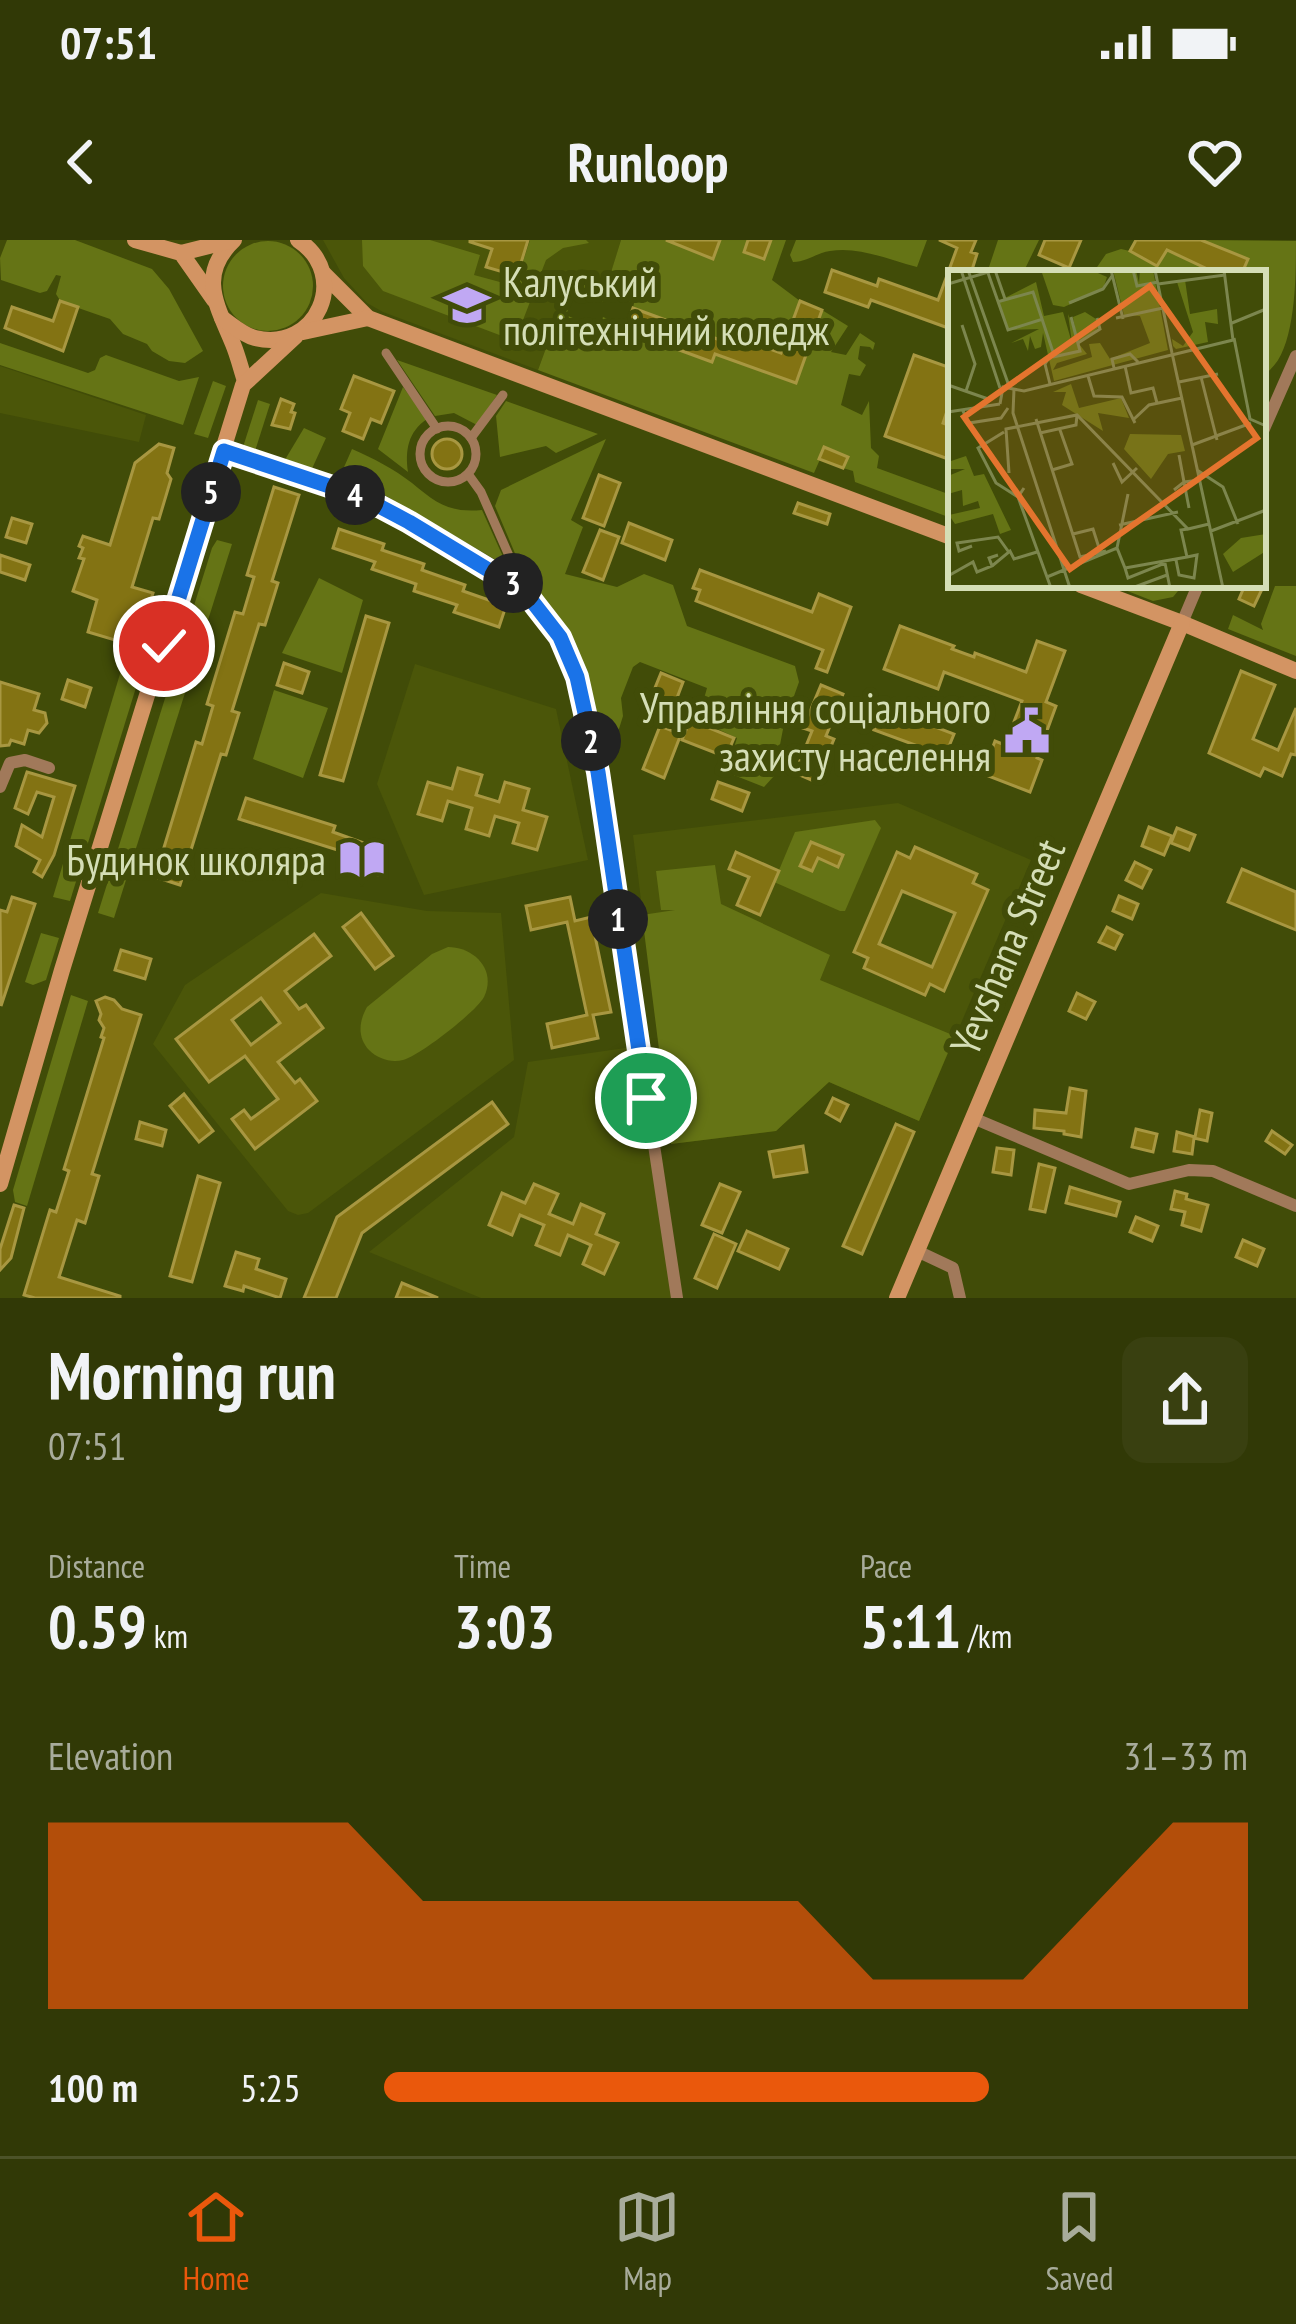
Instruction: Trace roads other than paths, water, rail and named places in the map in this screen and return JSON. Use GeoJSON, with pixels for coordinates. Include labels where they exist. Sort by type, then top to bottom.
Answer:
{"type":"FeatureCollection","features":[{"type":"Feature","properties":{"kind":"main road"},"geometry":{"type":"LineString","coordinates":[[135,240],[176,246],[234,240]]}},
{"type":"Feature","properties":{"kind":"main road"},"geometry":{"type":"LineString","coordinates":[[234,240],[223,250],[212,282],[245,381]]}},
{"type":"Feature","properties":{"kind":"main road"},"geometry":{"type":"LineString","coordinates":[[0,1184],[245,381],[299,334],[319,308],[326,287],[317,258],[298,240]]}},
{"type":"Feature","properties":{"kind":"main road"},"geometry":{"type":"LineString","coordinates":[[176,246],[218,309],[258,339],[275,340],[368,318]]}},
{"type":"Feature","properties":{"kind":"main road"},"geometry":{"type":"LineString","coordinates":[[324,274],[368,318],[948,535]]}},
{"type":"Feature","properties":{"kind":"main road"},"geometry":{"type":"LineString","coordinates":[[1089,588],[1296,671]]}},
{"type":"Feature","properties":{"kind":"main road","name":"Yevshana Street"},"geometry":{"type":"LineString","coordinates":[[897,1298],[1182,623]]}},
{"type":"Feature","properties":{"kind":"street"},"geometry":{"type":"LineString","coordinates":[[386,353],[437,429]]}},
{"type":"Feature","properties":{"kind":"street"},"geometry":{"type":"LineString","coordinates":[[1266,424],[1296,356]]}},
{"type":"Feature","properties":{"kind":"street"},"geometry":{"type":"LineString","coordinates":[[471,438],[502,395]]}},
{"type":"Feature","properties":{"kind":"street"},"geometry":{"type":"LineString","coordinates":[[437,429],[459,429],[471,438],[476,460],[468,474],[443,482],[423,467],[422,444],[437,429]]}},
{"type":"Feature","properties":{"kind":"street"},"geometry":{"type":"LineString","coordinates":[[224,451],[362,497],[525,592]]}},
{"type":"Feature","properties":{"kind":"street"},"geometry":{"type":"LineString","coordinates":[[468,474],[481,492],[525,592],[560,637],[577,677],[598,772],[676,1298]]}},
{"type":"Feature","properties":{"kind":"street"},"geometry":{"type":"LineString","coordinates":[[1182,623],[1197,588]]}},
{"type":"Feature","properties":{"kind":"street"},"geometry":{"type":"LineString","coordinates":[[0,787],[10,763],[25,760],[49,768]]}},
{"type":"Feature","properties":{"kind":"street"},"geometry":{"type":"LineString","coordinates":[[973,1118],[1129,1184],[1189,1170],[1213,1172],[1296,1206]]}},
{"type":"Feature","properties":{"kind":"street"},"geometry":{"type":"LineString","coordinates":[[917,1251],[953,1268],[961,1298]]}},
{"type":"Feature","properties":{"kind":"place","name":"Калуський політехнічний коледж"},"geometry":{"type":"Point","coordinates":[467,305]}},
{"type":"Feature","properties":{"kind":"place","name":"Управління соціального захисту населення"},"geometry":{"type":"Point","coordinates":[1027,731]}},
{"type":"Feature","properties":{"kind":"place","name":"Будинок школяра"},"geometry":{"type":"Point","coordinates":[362,859]}}]}
